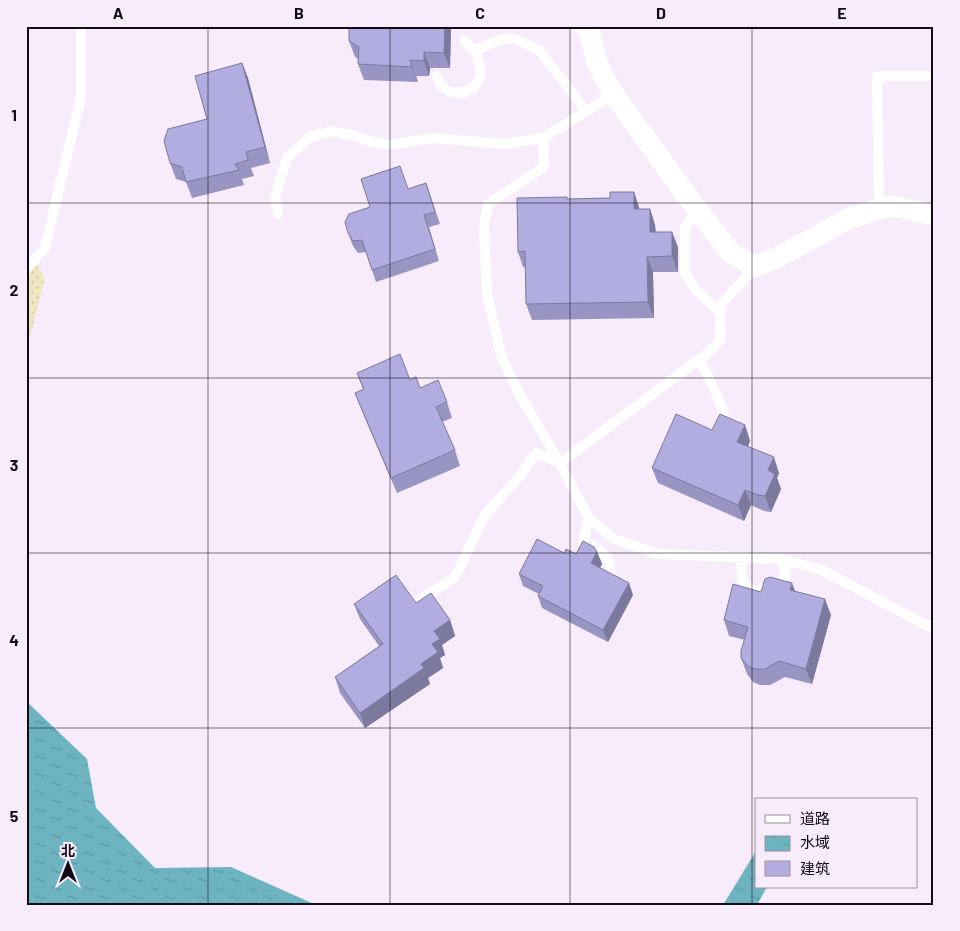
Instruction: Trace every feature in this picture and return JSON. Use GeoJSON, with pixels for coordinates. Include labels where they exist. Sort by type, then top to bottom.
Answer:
{"type":"FeatureCollection","features":[{"type":"Feature","properties":{"kind":"street"},"geometry":{"type":"LineString","coordinates":[[584,29],[597,63],[610,89],[731,253],[755,267],[780,256],[850,218],[879,209],[892,206],[934,215]]}},
{"type":"Feature","properties":{"kind":"lane"},"geometry":{"type":"LineString","coordinates":[[26,269],[45,248],[81,97],[81,26]]}},
{"type":"Feature","properties":{"kind":"lane"},"geometry":{"type":"LineString","coordinates":[[475,50],[502,39],[515,39],[539,50],[586,111]]}},
{"type":"Feature","properties":{"kind":"lane"},"geometry":{"type":"LineString","coordinates":[[438,76],[441,86],[451,92],[464,93],[474,87],[480,78],[480,66],[475,50],[464,41]]}},
{"type":"Feature","properties":{"kind":"lane"},"geometry":{"type":"LineString","coordinates":[[879,209],[877,76],[934,76]]}},
{"type":"Feature","properties":{"kind":"lane"},"geometry":{"type":"LineString","coordinates":[[278,214],[275,197],[287,158],[310,137],[332,131],[390,145],[432,138],[506,144],[543,138],[614,94]]}},
{"type":"Feature","properties":{"kind":"lane"},"geometry":{"type":"LineString","coordinates":[[543,138],[544,167],[488,204],[484,225],[487,294],[502,358],[521,397],[589,518],[614,539],[658,554],[781,559],[824,571],[934,628]]}},
{"type":"Feature","properties":{"kind":"lane"},"geometry":{"type":"LineString","coordinates":[[697,209],[685,228],[685,274],[696,290],[720,313]]}},
{"type":"Feature","properties":{"kind":"lane"},"geometry":{"type":"LineString","coordinates":[[560,464],[698,360],[721,339],[720,313],[723,302],[755,267]]}},
{"type":"Feature","properties":{"kind":"lane"},"geometry":{"type":"LineString","coordinates":[[698,360],[708,375],[724,412]]}},
{"type":"Feature","properties":{"kind":"lane"},"geometry":{"type":"LineString","coordinates":[[422,600],[455,577],[485,515],[520,476],[536,453],[560,464]]}},
{"type":"Feature","properties":{"kind":"lane"},"geometry":{"type":"LineString","coordinates":[[589,518],[584,542],[592,544],[605,556],[610,564],[611,573]]}},
{"type":"Feature","properties":{"kind":"lane"},"geometry":{"type":"LineString","coordinates":[[742,557],[743,582],[752,592],[765,590],[779,583],[786,575],[781,559]]}},
{"type":"Feature","properties":{"kind":"sand"},"geometry":{"type":"Polygon","coordinates":[[[26,257],[37,265],[45,278],[26,352],[26,257]]]}},
{"type":"Feature","properties":{"kind":"water"},"geometry":{"type":"Polygon","coordinates":[[[26,701],[87,759],[96,808],[155,868],[231,867],[316,905],[26,905],[26,701]]]}},
{"type":"Feature","properties":{"kind":"water"},"geometry":{"type":"Polygon","coordinates":[[[755,853],[755,888],[766,888],[757,905],[723,905],[755,853]]]}},
{"type":"Feature","properties":{"kind":"building"},"geometry":{"type":"Polygon","coordinates":[[[349,26],[445,26],[444,53],[424,52],[424,61],[410,60],[412,67],[358,64],[359,47],[349,41],[349,26]]]}},
{"type":"Feature","properties":{"kind":"building"},"geometry":{"type":"Polygon","coordinates":[[[242,63],[265,147],[246,152],[248,160],[235,164],[239,170],[186,182],[182,167],[170,163],[164,141],[168,129],[207,119],[195,76],[242,63]]]}},
{"type":"Feature","properties":{"kind":"building"},"geometry":{"type":"Polygon","coordinates":[[[400,166],[408,189],[426,183],[435,212],[424,215],[435,249],[372,270],[362,240],[353,241],[348,233],[345,222],[349,214],[370,207],[361,179],[400,166]]]}},
{"type":"Feature","properties":{"kind":"building"},"geometry":{"type":"Polygon","coordinates":[[[610,192],[634,192],[634,209],[650,209],[650,232],[672,232],[672,256],[647,257],[648,302],[526,304],[525,251],[518,252],[517,198],[610,198],[610,192]]]}},
{"type":"Feature","properties":{"kind":"building"},"geometry":{"type":"Polygon","coordinates":[[[400,354],[410,380],[416,377],[420,388],[438,380],[447,402],[436,407],[455,450],[391,478],[355,393],[364,389],[357,373],[400,354]]]}},
{"type":"Feature","properties":{"kind":"building"},"geometry":{"type":"Polygon","coordinates":[[[676,414],[712,430],[720,414],[745,425],[737,442],[774,457],[768,470],[775,474],[765,496],[745,490],[738,505],[652,468],[676,414]]]}},
{"type":"Feature","properties":{"kind":"building"},"geometry":{"type":"Polygon","coordinates":[[[537,539],[564,553],[566,549],[576,554],[583,541],[594,547],[597,552],[591,563],[629,583],[603,630],[538,596],[543,586],[519,574],[537,539]]]}},
{"type":"Feature","properties":{"kind":"building"},"geometry":{"type":"Polygon","coordinates":[[[396,575],[416,603],[431,593],[450,620],[434,631],[440,639],[432,644],[438,652],[421,664],[424,668],[360,713],[335,677],[383,644],[354,604],[396,575]]]}},
{"type":"Feature","properties":{"kind":"building"},"geometry":{"type":"Polygon","coordinates":[[[770,577],[792,583],[790,590],[825,599],[806,669],[779,661],[765,669],[755,669],[748,666],[741,658],[741,651],[748,627],[724,620],[733,584],[761,592],[765,579],[770,577]]]}}]}
